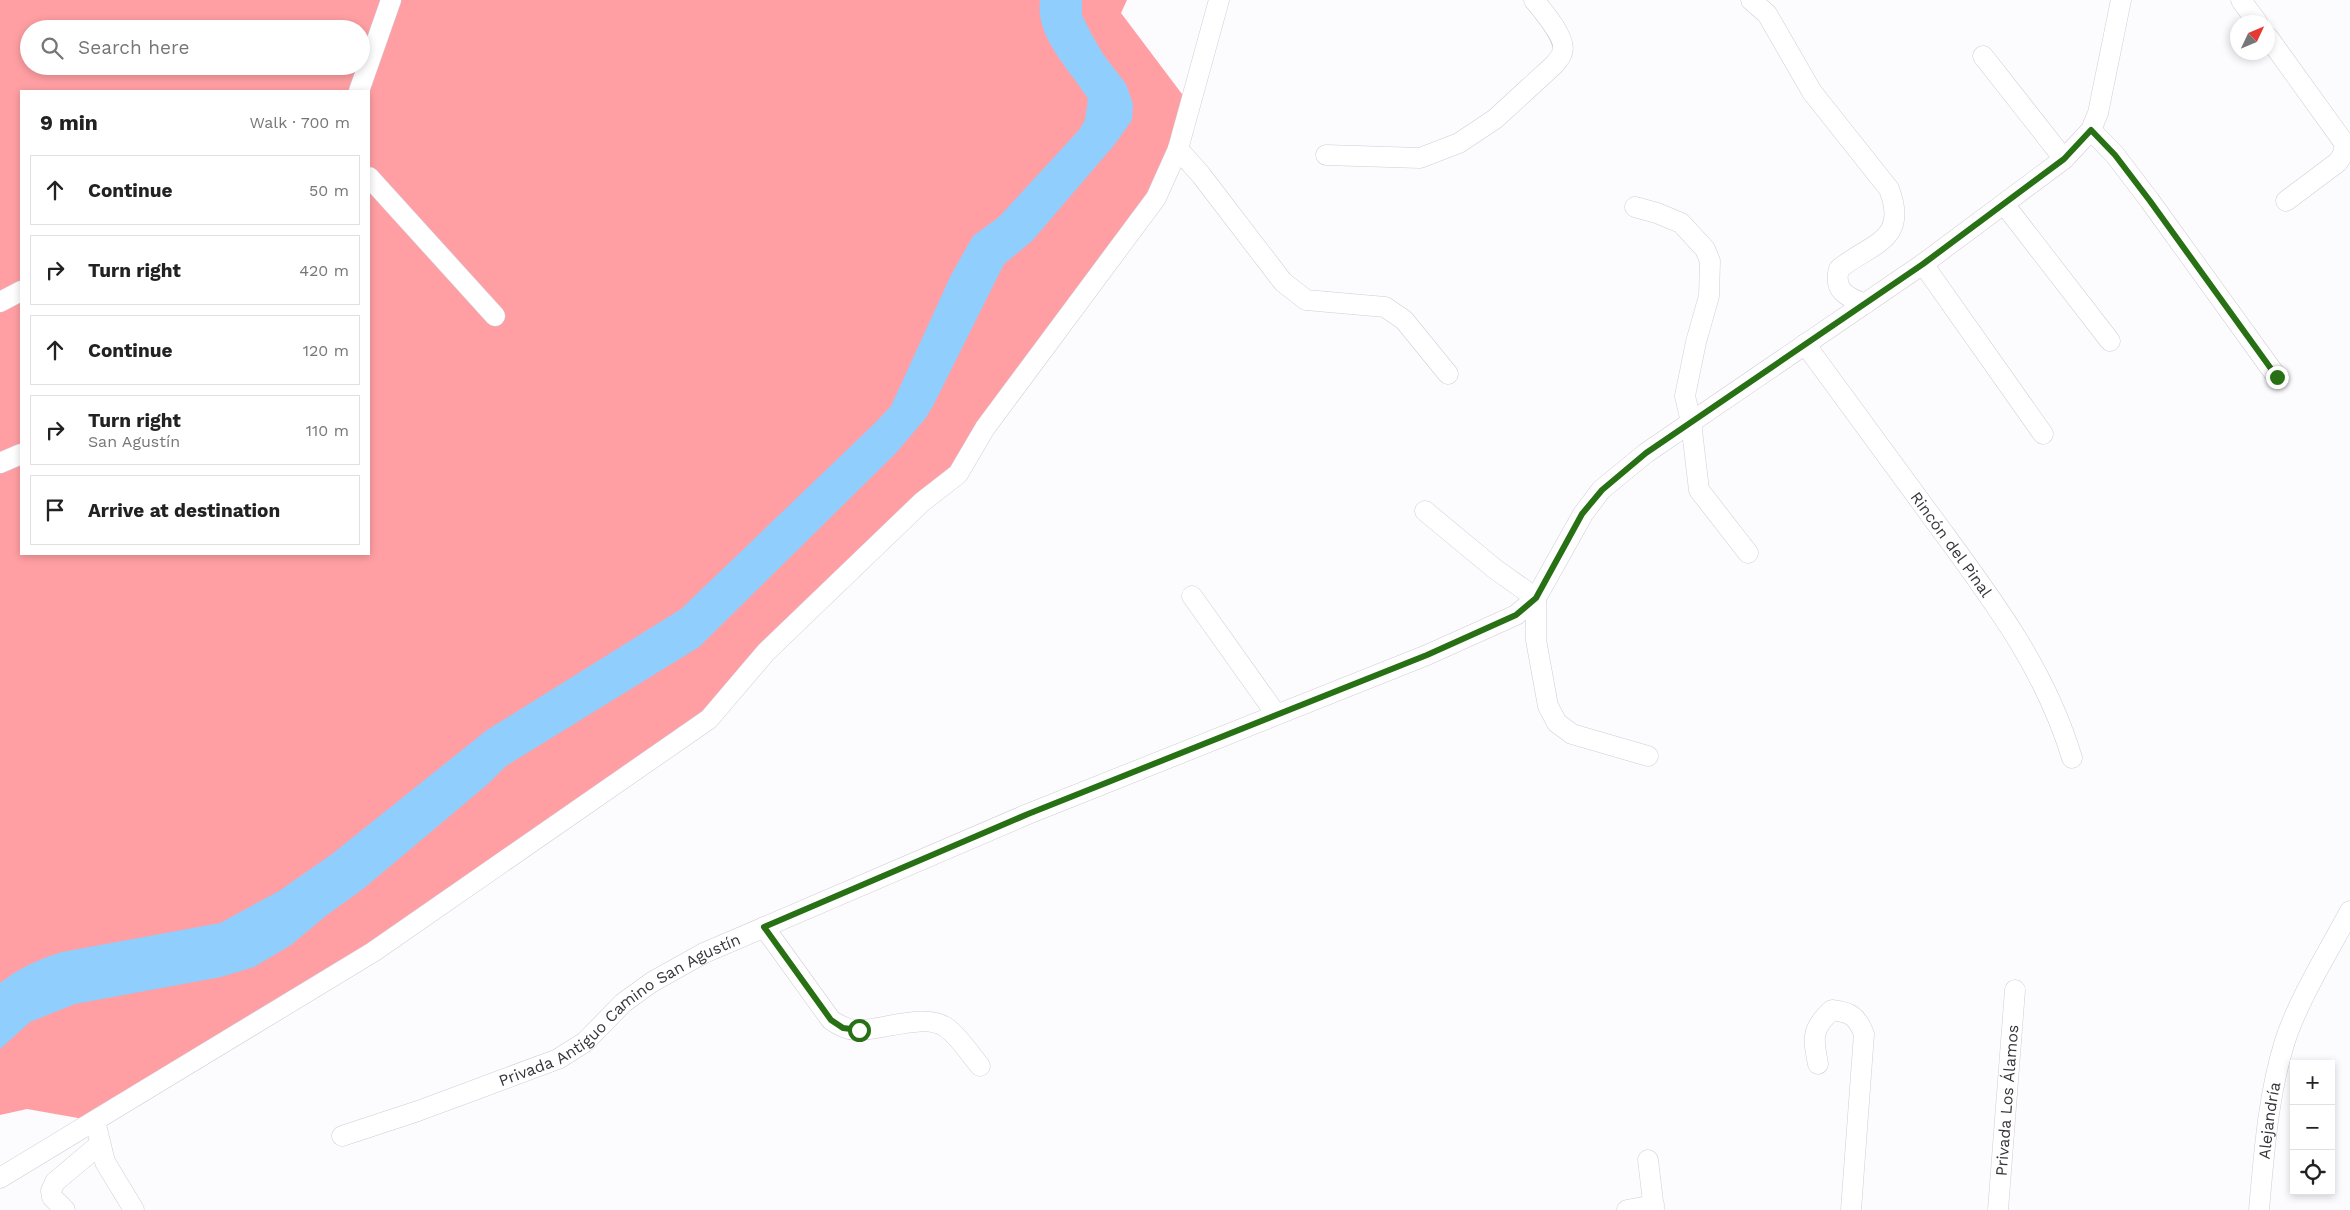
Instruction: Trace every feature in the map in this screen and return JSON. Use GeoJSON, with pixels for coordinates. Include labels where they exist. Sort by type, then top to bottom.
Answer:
{"type":"FeatureCollection","features":[{"type":"Feature","properties":{"kind":"street"},"geometry":{"type":"LineString","coordinates":[[370,60],[391,0]]}},
{"type":"Feature","properties":{"kind":"street"},"geometry":{"type":"LineString","coordinates":[[0,1178],[373,952],[710,719],[766,652],[922,502],[958,474],[985,428],[1156,198],[1178,149],[1219,0]]}},
{"type":"Feature","properties":{"kind":"street"},"geometry":{"type":"LineString","coordinates":[[1326,155],[1420,158],[1458,143],[1495,119],[1555,64],[1563,53],[1564,46],[1560,36],[1534,0]]}},
{"type":"Feature","properties":{"kind":"street"},"geometry":{"type":"LineString","coordinates":[[1751,0],[1767,14],[1812,92],[1889,189],[1895,206],[1894,223],[1880,243],[1839,269],[1837,278],[1840,290],[1846,296],[1865,304]]}},
{"type":"Feature","properties":{"kind":"street"},"geometry":{"type":"LineString","coordinates":[[2121,0],[2098,113],[2091,130],[2115,155],[2277,377]]}},
{"type":"Feature","properties":{"kind":"street"},"geometry":{"type":"LineString","coordinates":[[2241,0],[2252,15]]}},
{"type":"Feature","properties":{"kind":"street"},"geometry":{"type":"LineString","coordinates":[[2275,47],[2345,144],[2343,154],[2338,162],[2286,201]]}},
{"type":"Feature","properties":{"kind":"street"},"geometry":{"type":"LineString","coordinates":[[1983,56],[2064,159]]}},
{"type":"Feature","properties":{"kind":"street"},"geometry":{"type":"LineString","coordinates":[[359,90],[365,75]]}},
{"type":"Feature","properties":{"kind":"street","name":"Privada Antiguo Camino San Agustín"},"geometry":{"type":"LineString","coordinates":[[342,1136],[418,1111],[558,1058],[585,1042],[623,1003],[652,982],[704,952],[1028,814],[1427,655],[1516,615],[1536,598],[1582,514],[1602,490],[1646,453],[1923,264],[2064,159],[2091,130]]}},
{"type":"Feature","properties":{"kind":"street"},"geometry":{"type":"LineString","coordinates":[[1178,149],[1201,175],[1283,282],[1306,300],[1385,306],[1404,320],[1448,374]]}},
{"type":"Feature","properties":{"kind":"street"},"geometry":{"type":"LineString","coordinates":[[370,178],[494,316]]}},
{"type":"Feature","properties":{"kind":"street"},"geometry":{"type":"LineString","coordinates":[[2004,204],[2110,341]]}},
{"type":"Feature","properties":{"kind":"street"},"geometry":{"type":"LineString","coordinates":[[1634,207],[1657,213],[1681,223],[1705,250],[1710,261],[1709,296],[1696,342],[1685,396],[1691,422],[1699,490],[1748,553]]}},
{"type":"Feature","properties":{"kind":"street"},"geometry":{"type":"LineString","coordinates":[[1923,264],[2043,434]]}},
{"type":"Feature","properties":{"kind":"street"},"geometry":{"type":"LineString","coordinates":[[0,302],[20,292]]}},
{"type":"Feature","properties":{"kind":"street","name":"Rincón del Pinal"},"geometry":{"type":"LineString","coordinates":[[1805,344],[2005,617],[2037,671],[2054,705],[2072,758]]}},
{"type":"Feature","properties":{"kind":"street"},"geometry":{"type":"LineString","coordinates":[[0,463],[20,454]]}},
{"type":"Feature","properties":{"kind":"street"},"geometry":{"type":"LineString","coordinates":[[1424,511],[1495,569],[1536,598],[1536,640],[1548,706],[1557,723],[1572,734],[1648,756]]}},
{"type":"Feature","properties":{"kind":"street"},"geometry":{"type":"LineString","coordinates":[[1192,596],[1276,714]]}},
{"type":"Feature","properties":{"kind":"street","name":"Alejandría"},"geometry":{"type":"LineString","coordinates":[[2258,1210],[2267,1132],[2277,1075],[2286,1040],[2300,1006],[2350,911]]}},
{"type":"Feature","properties":{"kind":"street"},"geometry":{"type":"LineString","coordinates":[[764,927],[831,1020],[843,1028],[859,1030],[920,1021],[933,1022],[947,1027],[980,1066]]}},
{"type":"Feature","properties":{"kind":"street","name":"Privada Los Álamos"},"geometry":{"type":"LineString","coordinates":[[1998,1210],[2015,990]]}},
{"type":"Feature","properties":{"kind":"street"},"geometry":{"type":"LineString","coordinates":[[1818,1064],[1813,1042],[1818,1023],[1832,1010],[1847,1012],[1853,1015],[1864,1034],[1851,1210]]}},
{"type":"Feature","properties":{"kind":"street"},"geometry":{"type":"LineString","coordinates":[[94,1121],[99,1145],[113,1178],[134,1210]]}},
{"type":"Feature","properties":{"kind":"street"},"geometry":{"type":"LineString","coordinates":[[65,1210],[52,1197],[52,1186],[99,1145]]}},
{"type":"Feature","properties":{"kind":"street"},"geometry":{"type":"LineString","coordinates":[[1627,1210],[1654,1207],[1648,1160]]}},
{"type":"Feature","properties":{"kind":"shaded area"},"geometry":{"type":"Polygon","coordinates":[[[0,0],[1127,0],[1121,13],[1191,106],[1178,149],[958,474],[709,719],[373,952],[95,1121],[27,1109],[0,1115],[0,0]]]}},
{"type":"Feature","properties":{"kind":"water"},"geometry":{"type":"Polygon","coordinates":[[[1040,0],[1082,0],[1082,15],[1092,35],[1103,54],[1126,84],[1133,104],[1132,120],[1115,144],[1032,241],[1004,264],[933,406],[925,419],[896,453],[699,647],[506,766],[488,784],[363,889],[327,915],[291,945],[254,967],[221,977],[75,1004],[30,1022],[0,1049],[0,983],[29,965],[62,952],[220,923],[279,891],[332,854],[487,730],[681,609],[876,422],[891,406],[951,275],[973,236],[999,217],[1079,130],[1085,120],[1088,99],[1048,40],[1040,14],[1040,0]]]}},
{"type":"Feature","properties":{"kind":"route"},"geometry":{"type":"LineString","coordinates":[[859,1030],[843,1028],[831,1020],[764,927],[1028,814],[1427,655],[1516,615],[1536,598],[1582,514],[1602,490],[1646,453],[1923,264],[2064,159],[2091,130],[2115,155],[2150,201],[2277,377]]}}]}
